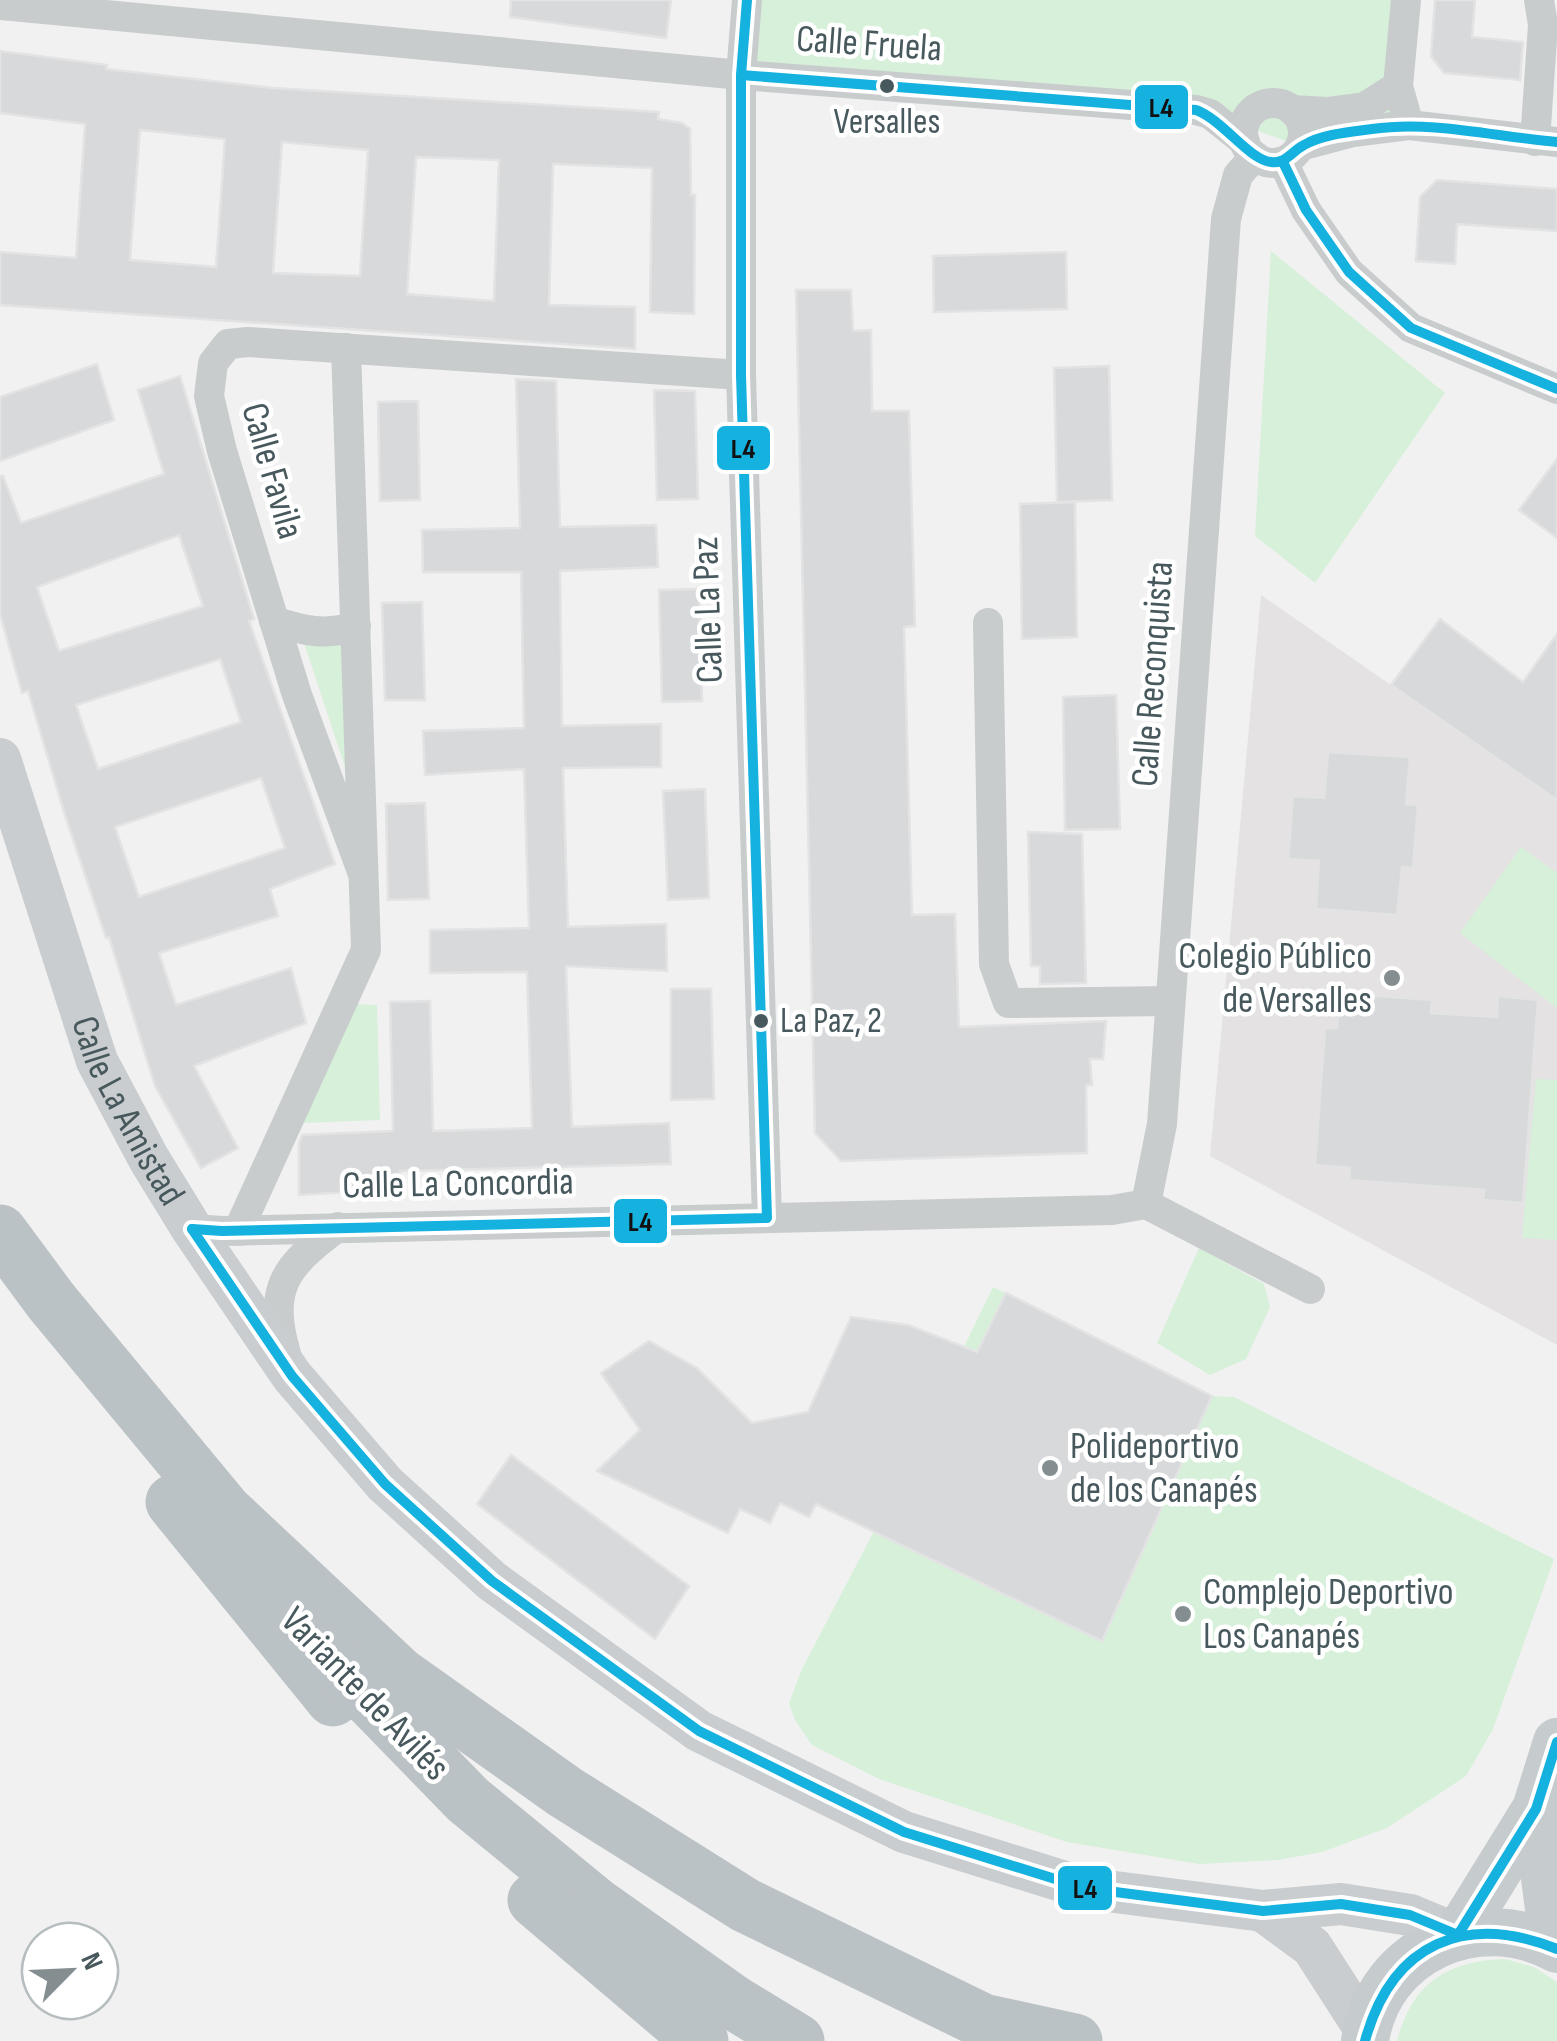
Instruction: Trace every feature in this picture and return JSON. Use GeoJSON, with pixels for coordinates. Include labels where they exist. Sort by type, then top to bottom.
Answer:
{"type":"FeatureCollection","features":[{"type":"Feature","properties":{"kind":"highway"},"geometry":{"type":"LineString","coordinates":[[0,1232],[51,1301],[225,1512],[400,1676],[565,1792],[745,1905],[983,2021],[1076,2041]]}},
{"type":"Feature","properties":{"kind":"highway","name":"Variante de Avilés"},"geometry":{"type":"LineString","coordinates":[[0,1277],[149,1473],[468,1800],[596,1904],[732,2002],[797,2041]]}},
{"type":"Feature","properties":{"kind":"highway"},"geometry":{"type":"LineString","coordinates":[[149,1473],[410,1794],[701,2041]]}},
{"type":"Feature","properties":{"kind":"main road","name":"Calle La Amistad"},"geometry":{"type":"LineString","coordinates":[[0,760],[97,1060],[149,1159],[292,1376],[385,1484],[492,1580],[698,1731],[904,1832],[1084,1888],[1263,1911],[1341,1904],[1410,1915],[1458,1934]]}},
{"type":"Feature","properties":{"kind":"main road"},"geometry":{"type":"LineString","coordinates":[[1458,1934],[1536,1809],[1557,1742]]}},
{"type":"Feature","properties":{"kind":"main road"},"geometry":{"type":"LineString","coordinates":[[1366,2036],[1383,1990],[1412,1958],[1458,1934],[1486,1930],[1516,1933],[1556,1948],[1536,1809]]}},
{"type":"Feature","properties":{"kind":"main road","name":"Calle La Amistad"},"geometry":{"type":"LineString","coordinates":[[1263,1911],[1312,1947],[1366,2036]]}},
{"type":"Feature","properties":{"kind":"street","name":"Calle La Paz"},"geometry":{"type":"LineString","coordinates":[[747,0],[741,75],[740,375],[768,1218]]}},
{"type":"Feature","properties":{"kind":"street"},"geometry":{"type":"LineString","coordinates":[[1406,0],[1398,86],[1409,125]]}},
{"type":"Feature","properties":{"kind":"street"},"geometry":{"type":"LineString","coordinates":[[1271,152],[1354,132],[1409,125],[1546,142],[1539,0]]}},
{"type":"Feature","properties":{"kind":"street","name":"Calle Fruela"},"geometry":{"type":"LineString","coordinates":[[0,4],[96,8],[741,75],[1196,110],[1210,114],[1271,152]]}},
{"type":"Feature","properties":{"kind":"street"},"geometry":{"type":"LineString","coordinates":[[1292,110],[1366,108],[1398,86]]}},
{"type":"Feature","properties":{"kind":"street","name":"Calle Reconquista"},"geometry":{"type":"LineString","coordinates":[[1146,1204],[1162,1124],[1226,219],[1238,176],[1271,152],[1243,130],[1256,109],[1268,104],[1292,110]]}},
{"type":"Feature","properties":{"kind":"street"},"geometry":{"type":"LineString","coordinates":[[1271,152],[1303,126],[1292,110]]}},
{"type":"Feature","properties":{"kind":"street"},"geometry":{"type":"LineString","coordinates":[[1271,152],[1349,272],[1411,328],[1557,388]]}},
{"type":"Feature","properties":{"kind":"street","name":"Calle Favila"},"geometry":{"type":"LineString","coordinates":[[364,874],[298,695],[222,451],[209,396],[213,363],[228,344],[248,342],[740,375]]}},
{"type":"Feature","properties":{"kind":"street","name":"Calle Favila"},"geometry":{"type":"LineString","coordinates":[[238,1231],[366,950],[346,348]]}},
{"type":"Feature","properties":{"kind":"street"},"geometry":{"type":"LineString","coordinates":[[274,621],[321,633],[356,626]]}},
{"type":"Feature","properties":{"kind":"street"},"geometry":{"type":"LineString","coordinates":[[988,624],[994,964],[1008,1003],[1169,1002]]}},
{"type":"Feature","properties":{"kind":"street"},"geometry":{"type":"LineString","coordinates":[[1146,1204],[1310,1289]]}},
{"type":"Feature","properties":{"kind":"street","name":"Calle La Concordia"},"geometry":{"type":"LineString","coordinates":[[192,1229],[1112,1210],[1146,1204]]}},
{"type":"Feature","properties":{"kind":"street"},"geometry":{"type":"LineString","coordinates":[[292,1376],[276,1321],[280,1289],[307,1250],[338,1227]]}},
{"type":"Feature","properties":{"kind":"shaded area","name":"Colegio Público de Versalles"},"geometry":{"type":"Polygon","coordinates":[[[1261,595],[1557,800],[1557,1345],[1210,1156],[1261,595]]]}},
{"type":"Feature","properties":{"kind":"green space"},"geometry":{"type":"Polygon","coordinates":[[[747,0],[1406,0],[1409,125],[1300,146],[1210,114],[741,75],[747,0]]]}},
{"type":"Feature","properties":{"kind":"green space"},"geometry":{"type":"Polygon","coordinates":[[[1271,251],[1445,393],[1315,583],[1255,536],[1271,251]]]}},
{"type":"Feature","properties":{"kind":"green space"},"geometry":{"type":"Polygon","coordinates":[[[304,643],[338,643],[345,647],[346,770],[304,643]]]}},
{"type":"Feature","properties":{"kind":"green space"},"geometry":{"type":"Polygon","coordinates":[[[1521,847],[1557,873],[1557,1008],[1460,933],[1521,847]]]}},
{"type":"Feature","properties":{"kind":"green space"},"geometry":{"type":"Polygon","coordinates":[[[357,1004],[377,1005],[380,1120],[301,1123],[357,1004]]]}},
{"type":"Feature","properties":{"kind":"green space"},"geometry":{"type":"Polygon","coordinates":[[[1536,1079],[1557,1080],[1557,1240],[1522,1238],[1536,1079]]]}},
{"type":"Feature","properties":{"kind":"green space"},"geometry":{"type":"Polygon","coordinates":[[[1199,1248],[1264,1284],[1270,1307],[1246,1359],[1210,1375],[1157,1343],[1199,1248]]]}},
{"type":"Feature","properties":{"kind":"green space","name":"Complejo Deportivo Los Canapés"},"geometry":{"type":"Polygon","coordinates":[[[993,1287],[1212,1396],[1234,1397],[1554,1559],[1493,1729],[1466,1776],[1387,1828],[1322,1852],[1278,1860],[1199,1864],[1067,1842],[879,1779],[812,1745],[789,1703],[802,1669],[884,1512],[993,1287]]]}},
{"type":"Feature","properties":{"kind":"green space"},"geometry":{"type":"Polygon","coordinates":[[[1505,1959],[1534,1967],[1557,1982],[1557,2041],[1397,2041],[1412,2004],[1435,1979],[1466,1964],[1505,1959]]]}},
{"type":"Feature","properties":{"kind":"building"},"geometry":{"type":"Polygon","coordinates":[[[511,0],[671,0],[666,38],[510,17],[511,0]]]}},
{"type":"Feature","properties":{"kind":"building"},"geometry":{"type":"Polygon","coordinates":[[[1435,0],[1475,0],[1472,37],[1523,42],[1520,80],[1444,73],[1431,56],[1435,0]]]}},
{"type":"Feature","properties":{"kind":"building"},"geometry":{"type":"Polygon","coordinates":[[[0,51],[107,65],[106,69],[273,88],[659,112],[658,119],[682,123],[690,129],[691,195],[695,195],[694,314],[650,312],[652,168],[553,164],[549,305],[635,307],[635,349],[0,305],[0,252],[76,258],[85,124],[0,113],[0,51]],[[140,130],[130,260],[216,267],[225,139],[140,130]],[[282,142],[273,273],[360,276],[368,150],[282,142]],[[416,157],[407,294],[494,301],[499,160],[416,157]]]}},
{"type":"Feature","properties":{"kind":"building"},"geometry":{"type":"Polygon","coordinates":[[[1437,180],[1557,189],[1557,231],[1457,224],[1455,264],[1416,261],[1420,197],[1437,180]]]}},
{"type":"Feature","properties":{"kind":"building"},"geometry":{"type":"Polygon","coordinates":[[[1066,252],[1067,309],[934,312],[933,256],[1066,252]]]}},
{"type":"Feature","properties":{"kind":"building"},"geometry":{"type":"Polygon","coordinates":[[[796,290],[851,290],[853,331],[871,330],[872,411],[909,411],[915,626],[904,627],[912,915],[955,914],[959,1027],[1106,1021],[1103,1059],[1090,1059],[1092,1085],[1086,1085],[1087,1153],[841,1161],[815,1133],[796,290]]]}},
{"type":"Feature","properties":{"kind":"building"},"geometry":{"type":"Polygon","coordinates":[[[97,364],[114,420],[0,461],[0,397],[97,364]]]}},
{"type":"Feature","properties":{"kind":"building"},"geometry":{"type":"Polygon","coordinates":[[[1109,366],[1112,500],[1057,502],[1054,368],[1109,366]]]}},
{"type":"Feature","properties":{"kind":"building"},"geometry":{"type":"Polygon","coordinates":[[[180,376],[254,619],[249,621],[335,864],[270,889],[278,916],[159,953],[176,1005],[291,968],[306,1023],[194,1066],[238,1148],[201,1168],[155,1086],[28,691],[22,693],[0,614],[0,476],[21,523],[164,474],[138,390],[180,376]],[[179,535],[37,587],[59,651],[203,606],[179,535]],[[220,659],[76,705],[98,769],[241,722],[220,659]],[[261,778],[115,827],[139,897],[285,848],[261,778]]]}},
{"type":"Feature","properties":{"kind":"building"},"geometry":{"type":"Polygon","coordinates":[[[516,379],[556,381],[560,527],[656,525],[658,567],[560,571],[562,726],[661,724],[661,767],[563,768],[568,927],[666,924],[667,971],[566,966],[572,1127],[669,1123],[671,1164],[400,1171],[401,1189],[299,1195],[302,1135],[393,1131],[390,1002],[430,1001],[433,1131],[532,1128],[527,972],[430,973],[430,930],[529,928],[524,769],[425,775],[423,731],[524,728],[521,572],[423,572],[422,530],[520,528],[516,379]]]}},
{"type":"Feature","properties":{"kind":"building"},"geometry":{"type":"Polygon","coordinates":[[[654,390],[695,391],[698,499],[657,500],[654,390]]]}},
{"type":"Feature","properties":{"kind":"building"},"geometry":{"type":"Polygon","coordinates":[[[418,401],[420,500],[380,501],[378,402],[418,401]]]}},
{"type":"Feature","properties":{"kind":"building"},"geometry":{"type":"Polygon","coordinates":[[[1557,459],[1557,538],[1519,510],[1557,459]]]}},
{"type":"Feature","properties":{"kind":"building"},"geometry":{"type":"Polygon","coordinates":[[[1075,502],[1077,637],[1022,639],[1020,504],[1075,502]]]}},
{"type":"Feature","properties":{"kind":"building"},"geometry":{"type":"Polygon","coordinates":[[[699,589],[702,701],[662,702],[659,590],[699,589]]]}},
{"type":"Feature","properties":{"kind":"building"},"geometry":{"type":"Polygon","coordinates":[[[422,602],[425,700],[385,700],[382,603],[422,602]]]}},
{"type":"Feature","properties":{"kind":"building"},"geometry":{"type":"Polygon","coordinates":[[[1440,619],[1523,682],[1557,634],[1557,800],[1391,685],[1440,619]]]}},
{"type":"Feature","properties":{"kind":"building"},"geometry":{"type":"Polygon","coordinates":[[[1116,695],[1120,829],[1065,830],[1063,697],[1116,695]]]}},
{"type":"Feature","properties":{"kind":"building"},"geometry":{"type":"Polygon","coordinates":[[[1328,752],[1410,757],[1406,804],[1418,805],[1413,868],[1402,867],[1397,915],[1316,909],[1319,861],[1288,859],[1293,796],[1324,798],[1328,752]]]}},
{"type":"Feature","properties":{"kind":"building"},"geometry":{"type":"Polygon","coordinates":[[[705,789],[709,898],[668,900],[663,791],[705,789]]]}},
{"type":"Feature","properties":{"kind":"building"},"geometry":{"type":"Polygon","coordinates":[[[425,803],[429,899],[388,900],[386,804],[425,803]]]}},
{"type":"Feature","properties":{"kind":"building"},"geometry":{"type":"Polygon","coordinates":[[[1028,832],[1082,834],[1086,983],[1040,984],[1040,966],[1031,966],[1028,832]]]}},
{"type":"Feature","properties":{"kind":"building"},"geometry":{"type":"Polygon","coordinates":[[[671,989],[711,989],[714,1099],[671,1100],[671,989]]]}},
{"type":"Feature","properties":{"kind":"building"},"geometry":{"type":"Polygon","coordinates":[[[1340,993],[1432,1000],[1431,1013],[1497,1017],[1498,996],[1538,1000],[1523,1203],[1483,1200],[1484,1190],[1349,1180],[1350,1168],[1315,1165],[1325,1028],[1337,1028],[1340,993]]]}},
{"type":"Feature","properties":{"kind":"building"},"geometry":{"type":"Polygon","coordinates":[[[1006,1293],[1212,1396],[1102,1641],[816,1504],[809,1517],[780,1503],[770,1523],[740,1509],[728,1533],[597,1471],[640,1430],[601,1373],[649,1341],[697,1368],[752,1423],[808,1412],[851,1317],[908,1325],[977,1352],[1006,1293]]]}},
{"type":"Feature","properties":{"kind":"building"},"geometry":{"type":"Polygon","coordinates":[[[511,1455],[689,1586],[655,1639],[477,1504],[511,1455]]]}},
{"type":"Feature","properties":{"kind":"transit line","name":"L4"},"geometry":{"type":"LineString","coordinates":[[192,1229],[767,1218],[741,375],[741,75],[747,0]]}},
{"type":"Feature","properties":{"kind":"transit line","name":"L4"},"geometry":{"type":"LineString","coordinates":[[741,75],[1196,110],[1254,154],[1271,162],[1285,159],[1320,138],[1395,127],[1441,128],[1557,142]]}},
{"type":"Feature","properties":{"kind":"transit line","name":"L4"},"geometry":{"type":"LineString","coordinates":[[1283,162],[1306,210],[1349,272],[1411,328],[1557,389]]}},
{"type":"Feature","properties":{"kind":"transit line","name":"L4"},"geometry":{"type":"LineString","coordinates":[[192,1229],[292,1376],[385,1484],[492,1581],[699,1731],[904,1832],[1084,1888],[1263,1911],[1341,1904],[1410,1915],[1458,1935]]}},
{"type":"Feature","properties":{"kind":"transit line","name":"L4"},"geometry":{"type":"LineString","coordinates":[[1458,1935],[1536,1809],[1557,1742]]}},
{"type":"Feature","properties":{"kind":"transit line","name":"L4"},"geometry":{"type":"LineString","coordinates":[[1365,2041],[1377,2007],[1393,1980],[1413,1959],[1437,1944],[1463,1936],[1492,1934],[1523,1938],[1557,1949]]}},
{"type":"Feature","properties":{"kind":"place","name":"Versalles"},"geometry":{"type":"Point","coordinates":[887,86]}},
{"type":"Feature","properties":{"kind":"place","name":"Colegio Público de Versalles"},"geometry":{"type":"Point","coordinates":[1392,978]}},
{"type":"Feature","properties":{"kind":"place","name":"La Paz, 2"},"geometry":{"type":"Point","coordinates":[761,1021]}},
{"type":"Feature","properties":{"kind":"place","name":"Polideportivo de los Canapés"},"geometry":{"type":"Point","coordinates":[1050,1468]}},
{"type":"Feature","properties":{"kind":"place","name":"Complejo Deportivo Los Canapés"},"geometry":{"type":"Point","coordinates":[1183,1614]}}]}
